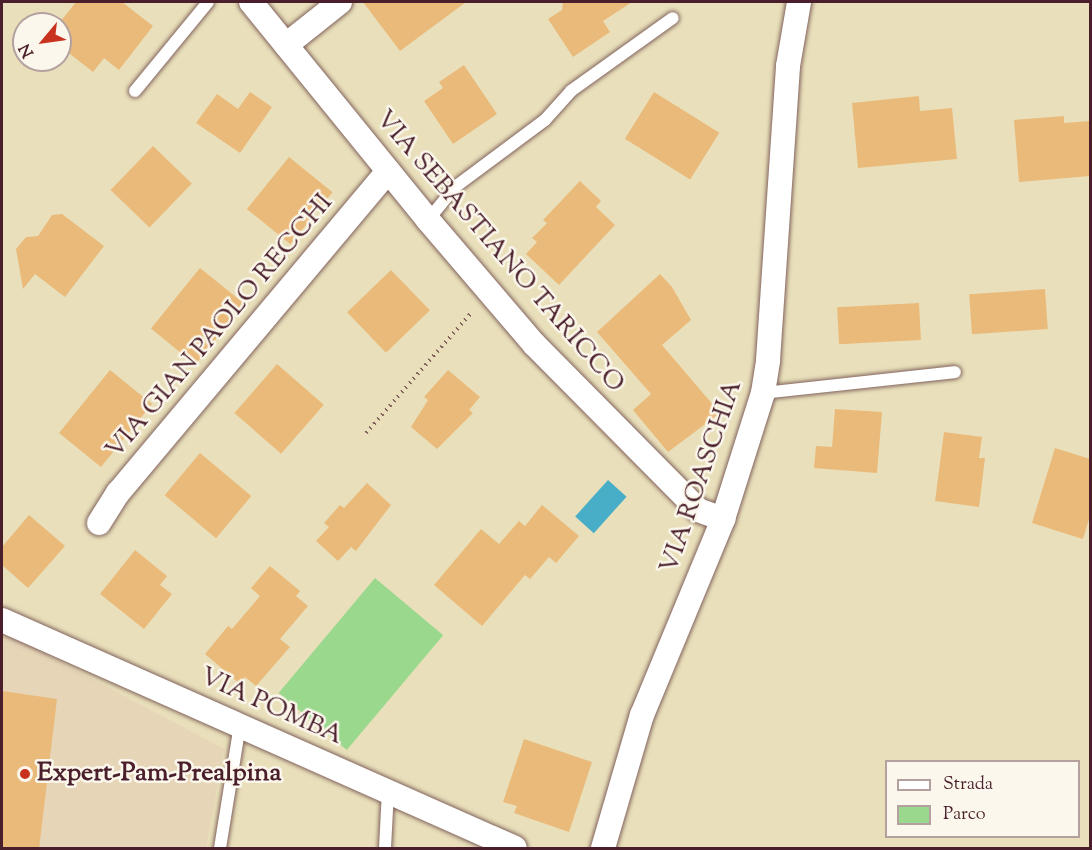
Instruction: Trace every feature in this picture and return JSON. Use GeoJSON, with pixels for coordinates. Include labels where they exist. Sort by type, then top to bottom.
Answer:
{"type":"FeatureCollection","features":[{"type":"Feature","properties":{"kind":"street","name":"VIA SEBASTIANO TARICCO"},"geometry":{"type":"LineString","coordinates":[[251,2],[428,220],[534,344],[698,510],[723,519]]}},
{"type":"Feature","properties":{"kind":"street"},"geometry":{"type":"LineString","coordinates":[[286,45],[340,2]]}},
{"type":"Feature","properties":{"kind":"street","name":"VIA ROASCHIA"},"geometry":{"type":"LineString","coordinates":[[603,849],[642,714],[723,519],[763,393],[768,360],[788,66],[799,2]]}},
{"type":"Feature","properties":{"kind":"street","name":"VIA GIAN PAOLO RECCHI"},"geometry":{"type":"LineString","coordinates":[[99,523],[118,493],[388,171]]}},
{"type":"Feature","properties":{"kind":"street","name":"VIA POMBA"},"geometry":{"type":"LineString","coordinates":[[2,620],[240,724],[515,849]]}},
{"type":"Feature","properties":{"kind":"lane"},"geometry":{"type":"LineString","coordinates":[[135,91],[208,2]]}},
{"type":"Feature","properties":{"kind":"lane"},"geometry":{"type":"LineString","coordinates":[[428,220],[455,187],[545,120],[571,91],[673,18]]}},
{"type":"Feature","properties":{"kind":"lane"},"geometry":{"type":"LineString","coordinates":[[763,393],[955,372]]}},
{"type":"Feature","properties":{"kind":"lane"},"geometry":{"type":"LineString","coordinates":[[220,849],[240,724]]}},
{"type":"Feature","properties":{"kind":"lane"},"geometry":{"type":"LineString","coordinates":[[385,849],[388,791]]}},
{"type":"Feature","properties":{"kind":"path"},"geometry":{"type":"LineString","coordinates":[[366,433],[489,292]]}},
{"type":"Feature","properties":{"kind":"shaded area"},"geometry":{"type":"Polygon","coordinates":[[[2,636],[21,641],[224,749],[206,848],[2,848],[2,636]]]}},
{"type":"Feature","properties":{"kind":"green space"},"geometry":{"type":"Polygon","coordinates":[[[375,578],[443,635],[347,750],[279,693],[375,578]]]}},
{"type":"Feature","properties":{"kind":"water"},"geometry":{"type":"Polygon","coordinates":[[[608,480],[627,497],[594,533],[575,516],[608,480]]]}},
{"type":"Feature","properties":{"kind":"building"},"geometry":{"type":"Polygon","coordinates":[[[76,2],[122,2],[153,26],[119,70],[104,58],[93,72],[72,55],[72,12],[68,12],[76,2]]]}},
{"type":"Feature","properties":{"kind":"building"},"geometry":{"type":"Polygon","coordinates":[[[363,2],[466,2],[400,51],[363,2]]]}},
{"type":"Feature","properties":{"kind":"building"},"geometry":{"type":"Polygon","coordinates":[[[563,2],[632,2],[603,21],[610,32],[573,57],[548,19],[562,10],[563,2]]]}},
{"type":"Feature","properties":{"kind":"building"},"geometry":{"type":"Polygon","coordinates":[[[464,65],[497,114],[453,144],[424,101],[443,88],[439,82],[464,65]]]}},
{"type":"Feature","properties":{"kind":"building"},"geometry":{"type":"Polygon","coordinates":[[[250,92],[272,107],[240,153],[196,123],[217,94],[238,109],[250,92]]]}},
{"type":"Feature","properties":{"kind":"building"},"geometry":{"type":"Polygon","coordinates":[[[654,92],[719,133],[690,179],[625,139],[654,92]]]}},
{"type":"Feature","properties":{"kind":"building"},"geometry":{"type":"Polygon","coordinates":[[[919,96],[920,111],[952,108],[957,159],[858,168],[852,103],[919,96]]]}},
{"type":"Feature","properties":{"kind":"building"},"geometry":{"type":"Polygon","coordinates":[[[1064,116],[1064,123],[1090,121],[1090,176],[1019,182],[1014,120],[1064,116]]]}},
{"type":"Feature","properties":{"kind":"building"},"geometry":{"type":"Polygon","coordinates":[[[153,146],[192,184],[149,227],[111,190],[153,146]]]}},
{"type":"Feature","properties":{"kind":"building"},"geometry":{"type":"Polygon","coordinates":[[[289,157],[333,192],[290,244],[247,209],[289,157]]]}},
{"type":"Feature","properties":{"kind":"building"},"geometry":{"type":"Polygon","coordinates":[[[580,181],[601,201],[596,207],[615,225],[559,285],[526,254],[537,242],[532,238],[547,223],[543,220],[580,181]]]}},
{"type":"Feature","properties":{"kind":"building"},"geometry":{"type":"Polygon","coordinates":[[[62,214],[104,246],[65,297],[35,274],[23,289],[16,249],[26,237],[38,236],[52,215],[62,214]]]}},
{"type":"Feature","properties":{"kind":"building"},"geometry":{"type":"Polygon","coordinates":[[[200,268],[244,304],[195,364],[151,329],[200,268]]]}},
{"type":"Feature","properties":{"kind":"building"},"geometry":{"type":"Polygon","coordinates":[[[391,270],[430,310],[386,353],[347,312],[391,270]]]}},
{"type":"Feature","properties":{"kind":"building"},"geometry":{"type":"Polygon","coordinates":[[[660,274],[672,287],[691,320],[662,345],[720,413],[668,452],[633,410],[651,394],[597,332],[660,274]]]}},
{"type":"Feature","properties":{"kind":"building"},"geometry":{"type":"Polygon","coordinates":[[[1045,289],[1048,329],[972,334],[969,294],[1045,289]]]}},
{"type":"Feature","properties":{"kind":"building"},"geometry":{"type":"Polygon","coordinates":[[[919,303],[921,340],[839,344],[837,307],[919,303]]]}},
{"type":"Feature","properties":{"kind":"building"},"geometry":{"type":"Polygon","coordinates":[[[277,364],[324,405],[281,454],[234,413],[277,364]]]}},
{"type":"Feature","properties":{"kind":"building"},"geometry":{"type":"Polygon","coordinates":[[[110,370],[152,404],[101,467],[59,433],[110,370]]]}},
{"type":"Feature","properties":{"kind":"building"},"geometry":{"type":"Polygon","coordinates":[[[448,370],[480,397],[469,410],[473,413],[437,449],[411,427],[428,400],[424,397],[448,370]]]}},
{"type":"Feature","properties":{"kind":"building"},"geometry":{"type":"Polygon","coordinates":[[[835,409],[882,412],[877,473],[814,468],[816,446],[832,447],[835,409]]]}},
{"type":"Feature","properties":{"kind":"building"},"geometry":{"type":"Polygon","coordinates":[[[944,432],[982,437],[979,458],[985,458],[979,507],[935,501],[944,432]]]}},
{"type":"Feature","properties":{"kind":"building"},"geometry":{"type":"Polygon","coordinates":[[[1055,448],[1090,459],[1090,516],[1083,539],[1032,523],[1055,448]]]}},
{"type":"Feature","properties":{"kind":"building"},"geometry":{"type":"Polygon","coordinates":[[[200,453],[251,496],[216,538],[165,495],[200,453]]]}},
{"type":"Feature","properties":{"kind":"building"},"geometry":{"type":"Polygon","coordinates":[[[367,483],[391,505],[356,551],[351,547],[338,561],[316,541],[329,527],[324,523],[340,505],[344,508],[367,483]]]}},
{"type":"Feature","properties":{"kind":"building"},"geometry":{"type":"Polygon","coordinates":[[[542,505],[579,536],[556,563],[549,557],[530,579],[525,575],[482,626],[434,585],[481,529],[499,544],[519,521],[525,526],[542,505]]]}},
{"type":"Feature","properties":{"kind":"building"},"geometry":{"type":"Polygon","coordinates":[[[29,515],[65,546],[28,588],[2,565],[2,547],[29,515]]]}},
{"type":"Feature","properties":{"kind":"building"},"geometry":{"type":"Polygon","coordinates":[[[135,550],[167,576],[160,585],[172,594],[144,629],[100,594],[135,550]]]}},
{"type":"Feature","properties":{"kind":"building"},"geometry":{"type":"Polygon","coordinates":[[[270,566],[300,591],[296,596],[308,606],[280,639],[290,647],[256,686],[245,677],[239,683],[205,654],[228,626],[232,629],[260,596],[251,588],[270,566]]]}},
{"type":"Feature","properties":{"kind":"building","name":"Expert-Pam-Prealpina"},"geometry":{"type":"Polygon","coordinates":[[[2,691],[57,699],[39,849],[2,849],[2,691]]]}},
{"type":"Feature","properties":{"kind":"building"},"geometry":{"type":"Polygon","coordinates":[[[524,739],[592,762],[569,832],[514,813],[517,806],[503,802],[524,739]]]}},
{"type":"Feature","properties":{"kind":"place","name":"Expert-Pam-Prealpina"},"geometry":{"type":"Point","coordinates":[25,774]}}]}
